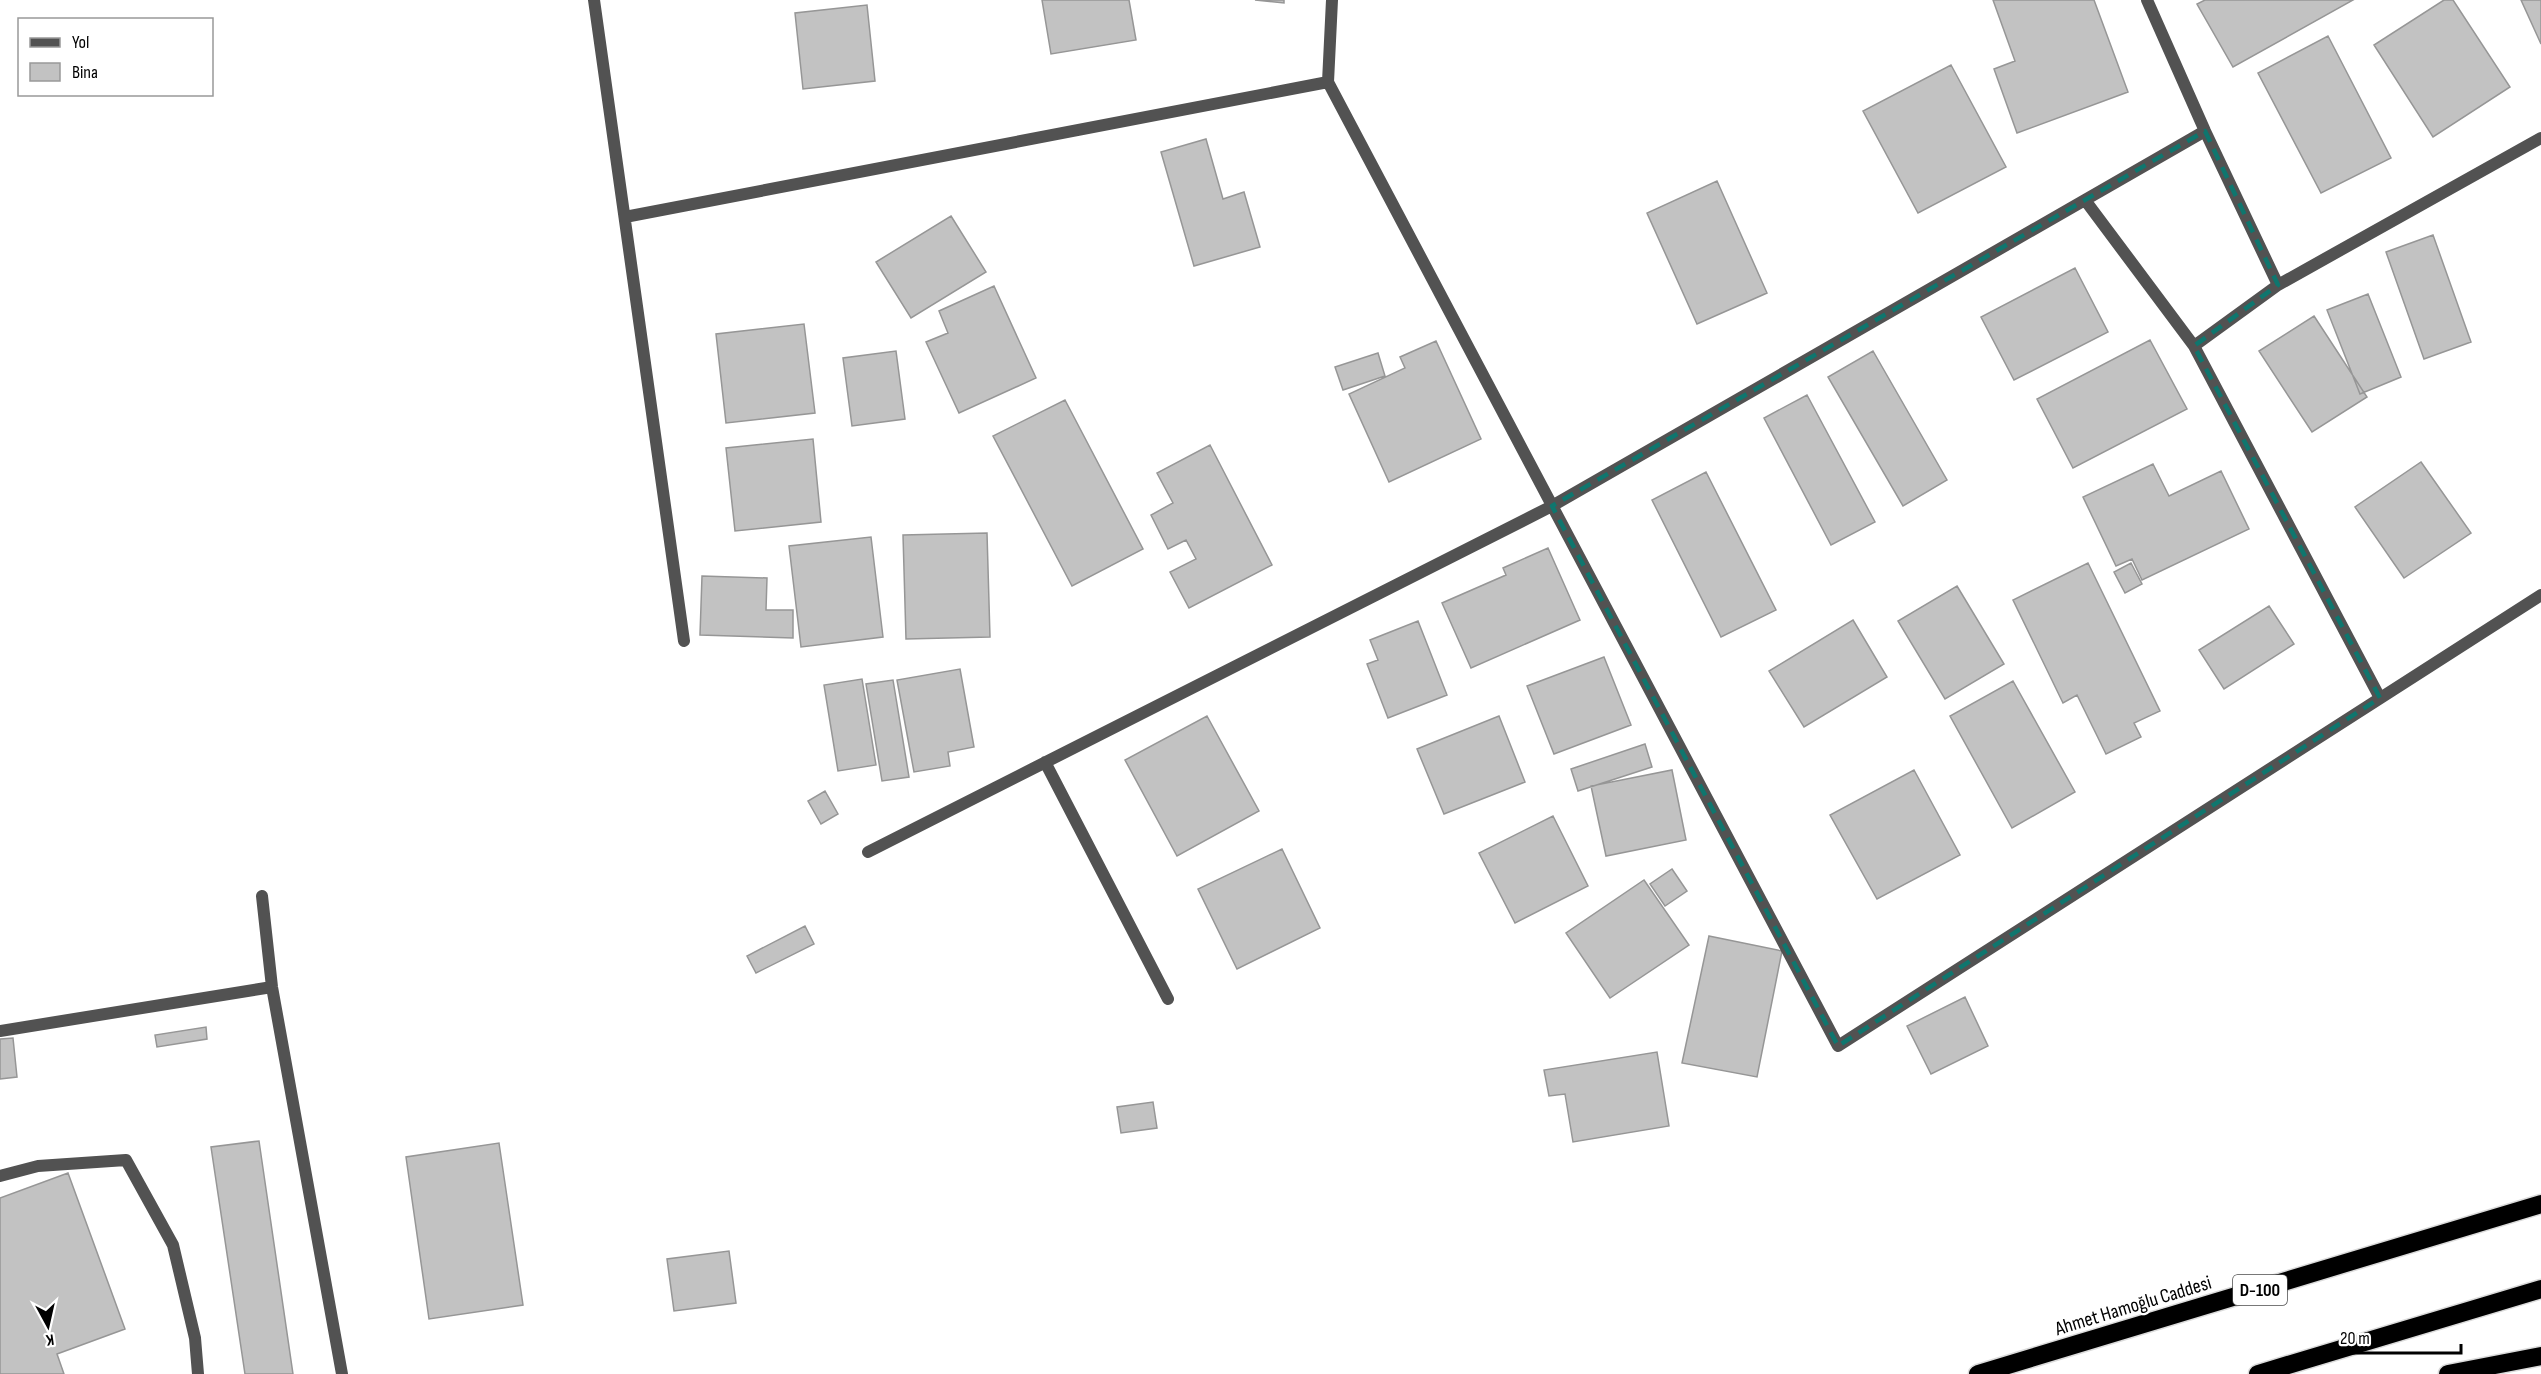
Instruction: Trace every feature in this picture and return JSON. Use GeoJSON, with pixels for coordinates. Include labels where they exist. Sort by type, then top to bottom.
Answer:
{"type":"FeatureCollection","features":[{"type":"Feature","properties":{"kind":"highway","name":"Ahmet Hamoğlu Caddesi"},"geometry":{"type":"LineString","coordinates":[[1978,1374],[2541,1204]]}},
{"type":"Feature","properties":{"kind":"highway"},"geometry":{"type":"LineString","coordinates":[[2258,1374],[2541,1289]]}},
{"type":"Feature","properties":{"kind":"highway"},"geometry":{"type":"LineString","coordinates":[[2448,1374],[2541,1356]]}},
{"type":"Feature","properties":{"kind":"street"},"geometry":{"type":"LineString","coordinates":[[594,0],[684,641]]}},
{"type":"Feature","properties":{"kind":"street"},"geometry":{"type":"LineString","coordinates":[[1332,0],[1328,82],[1838,1046],[2541,595]]}},
{"type":"Feature","properties":{"kind":"street"},"geometry":{"type":"LineString","coordinates":[[2148,0],[2205,131],[2278,285]]}},
{"type":"Feature","properties":{"kind":"street"},"geometry":{"type":"LineString","coordinates":[[625,217],[1328,82]]}},
{"type":"Feature","properties":{"kind":"street"},"geometry":{"type":"LineString","coordinates":[[868,852],[1552,506],[2205,131]]}},
{"type":"Feature","properties":{"kind":"street"},"geometry":{"type":"LineString","coordinates":[[2194,346],[2278,285],[2541,138]]}},
{"type":"Feature","properties":{"kind":"street"},"geometry":{"type":"LineString","coordinates":[[2085,200],[2194,346],[2380,698]]}},
{"type":"Feature","properties":{"kind":"street"},"geometry":{"type":"LineString","coordinates":[[1045,762],[1168,999]]}},
{"type":"Feature","properties":{"kind":"street"},"geometry":{"type":"LineString","coordinates":[[262,896],[272,987],[342,1374]]}},
{"type":"Feature","properties":{"kind":"street"},"geometry":{"type":"LineString","coordinates":[[0,1031],[272,987]]}},
{"type":"Feature","properties":{"kind":"street"},"geometry":{"type":"LineString","coordinates":[[0,1176],[38,1166],[126,1160],[173,1245],[195,1338],[198,1374]]}},
{"type":"Feature","properties":{"kind":"highlighted area"},"geometry":{"type":"Polygon","coordinates":[[[2205,131],[2278,285],[2194,346],[2380,698],[1838,1046],[1552,506],[2205,131]]]}},
{"type":"Feature","properties":{"kind":"building"},"geometry":{"type":"Polygon","coordinates":[[[1042,0],[1129,0],[1136,40],[1051,54],[1042,0]]]}},
{"type":"Feature","properties":{"kind":"building"},"geometry":{"type":"Polygon","coordinates":[[[1255,0],[1284,0],[1284,3],[1255,0]]]}},
{"type":"Feature","properties":{"kind":"building"},"geometry":{"type":"Polygon","coordinates":[[[1993,0],[2094,0],[2128,92],[2017,133],[1994,69],[2015,61],[1993,0]]]}},
{"type":"Feature","properties":{"kind":"building"},"geometry":{"type":"Polygon","coordinates":[[[2205,0],[2353,0],[2233,67],[2197,4],[2205,0]]]}},
{"type":"Feature","properties":{"kind":"building"},"geometry":{"type":"Polygon","coordinates":[[[2444,0],[2453,0],[2510,87],[2433,137],[2374,45],[2444,0]]]}},
{"type":"Feature","properties":{"kind":"building"},"geometry":{"type":"Polygon","coordinates":[[[2521,0],[2541,0],[2541,44],[2521,0]]]}},
{"type":"Feature","properties":{"kind":"building"},"geometry":{"type":"Polygon","coordinates":[[[867,5],[875,81],[803,89],[795,13],[867,5]]]}},
{"type":"Feature","properties":{"kind":"building"},"geometry":{"type":"Polygon","coordinates":[[[2328,36],[2391,158],[2321,193],[2258,73],[2328,36]]]}},
{"type":"Feature","properties":{"kind":"building"},"geometry":{"type":"Polygon","coordinates":[[[1951,65],[2006,167],[1918,213],[1863,111],[1951,65]]]}},
{"type":"Feature","properties":{"kind":"building"},"geometry":{"type":"Polygon","coordinates":[[[1206,139],[1223,199],[1244,192],[1260,247],[1194,266],[1161,152],[1206,139]]]}},
{"type":"Feature","properties":{"kind":"building"},"geometry":{"type":"Polygon","coordinates":[[[1717,181],[1767,293],[1697,324],[1647,213],[1717,181]]]}},
{"type":"Feature","properties":{"kind":"building"},"geometry":{"type":"Polygon","coordinates":[[[951,216],[986,272],[911,318],[876,262],[951,216]]]}},
{"type":"Feature","properties":{"kind":"building"},"geometry":{"type":"Polygon","coordinates":[[[2433,235],[2471,342],[2424,359],[2386,252],[2433,235]]]}},
{"type":"Feature","properties":{"kind":"building"},"geometry":{"type":"Polygon","coordinates":[[[2075,268],[2108,332],[2014,380],[1981,317],[2075,268]]]}},
{"type":"Feature","properties":{"kind":"building"},"geometry":{"type":"Polygon","coordinates":[[[994,286],[1036,378],[959,413],[926,342],[948,333],[939,311],[994,286]]]}},
{"type":"Feature","properties":{"kind":"building"},"geometry":{"type":"Polygon","coordinates":[[[2368,294],[2401,377],[2360,394],[2327,310],[2368,294]]]}},
{"type":"Feature","properties":{"kind":"building"},"geometry":{"type":"Polygon","coordinates":[[[2314,316],[2367,397],[2312,432],[2259,351],[2314,316]]]}},
{"type":"Feature","properties":{"kind":"building"},"geometry":{"type":"Polygon","coordinates":[[[804,324],[815,413],[726,423],[716,334],[804,324]]]}},
{"type":"Feature","properties":{"kind":"building"},"geometry":{"type":"Polygon","coordinates":[[[2150,340],[2187,409],[2073,468],[2037,399],[2150,340]]]}},
{"type":"Feature","properties":{"kind":"building"},"geometry":{"type":"Polygon","coordinates":[[[1436,341],[1481,439],[1389,482],[1349,394],[1405,368],[1400,357],[1436,341]]]}},
{"type":"Feature","properties":{"kind":"building"},"geometry":{"type":"Polygon","coordinates":[[[896,351],[905,419],[852,426],[843,358],[896,351]]]}},
{"type":"Feature","properties":{"kind":"building"},"geometry":{"type":"Polygon","coordinates":[[[1873,351],[1947,480],[1903,506],[1828,377],[1873,351]]]}},
{"type":"Feature","properties":{"kind":"building"},"geometry":{"type":"Polygon","coordinates":[[[1378,353],[1385,376],[1343,390],[1335,367],[1378,353]]]}},
{"type":"Feature","properties":{"kind":"building"},"geometry":{"type":"Polygon","coordinates":[[[1807,395],[1875,522],[1831,545],[1764,418],[1807,395]]]}},
{"type":"Feature","properties":{"kind":"building"},"geometry":{"type":"Polygon","coordinates":[[[1065,400],[1143,549],[1072,586],[993,436],[1065,400]]]}},
{"type":"Feature","properties":{"kind":"building"},"geometry":{"type":"Polygon","coordinates":[[[813,439],[821,522],[735,531],[726,448],[813,439]]]}},
{"type":"Feature","properties":{"kind":"building"},"geometry":{"type":"Polygon","coordinates":[[[1210,445],[1272,565],[1189,608],[1170,572],[1196,559],[1186,540],[1168,549],[1151,515],[1173,503],[1157,473],[1210,445]]]}},
{"type":"Feature","properties":{"kind":"building"},"geometry":{"type":"Polygon","coordinates":[[[2421,462],[2471,533],[2404,578],[2355,507],[2421,462]]]}},
{"type":"Feature","properties":{"kind":"building"},"geometry":{"type":"Polygon","coordinates":[[[2153,464],[2169,496],[2221,471],[2249,529],[2142,580],[2132,559],[2116,566],[2083,497],[2153,464]]]}},
{"type":"Feature","properties":{"kind":"building"},"geometry":{"type":"Polygon","coordinates":[[[1706,472],[1776,610],[1721,637],[1652,500],[1706,472]]]}},
{"type":"Feature","properties":{"kind":"building"},"geometry":{"type":"Polygon","coordinates":[[[987,533],[990,637],[906,639],[903,535],[987,533]]]}},
{"type":"Feature","properties":{"kind":"building"},"geometry":{"type":"Polygon","coordinates":[[[871,537],[883,637],[801,647],[789,546],[871,537]]]}},
{"type":"Feature","properties":{"kind":"building"},"geometry":{"type":"Polygon","coordinates":[[[1548,548],[1580,620],[1471,668],[1442,603],[1506,575],[1503,568],[1548,548]]]}},
{"type":"Feature","properties":{"kind":"building"},"geometry":{"type":"Polygon","coordinates":[[[2088,563],[2160,711],[2134,723],[2141,737],[2106,754],[2077,695],[2063,703],[2013,600],[2088,563]]]}},
{"type":"Feature","properties":{"kind":"building"},"geometry":{"type":"Polygon","coordinates":[[[2131,563],[2142,584],[2125,593],[2114,572],[2131,563]]]}},
{"type":"Feature","properties":{"kind":"building"},"geometry":{"type":"Polygon","coordinates":[[[702,576],[767,578],[766,610],[793,610],[793,638],[700,635],[702,576]]]}},
{"type":"Feature","properties":{"kind":"building"},"geometry":{"type":"Polygon","coordinates":[[[1957,586],[2004,664],[1945,699],[1898,621],[1957,586]]]}},
{"type":"Feature","properties":{"kind":"building"},"geometry":{"type":"Polygon","coordinates":[[[2269,606],[2294,644],[2224,689],[2199,650],[2269,606]]]}},
{"type":"Feature","properties":{"kind":"building"},"geometry":{"type":"Polygon","coordinates":[[[1853,620],[1887,677],[1804,727],[1769,671],[1853,620]]]}},
{"type":"Feature","properties":{"kind":"building"},"geometry":{"type":"Polygon","coordinates":[[[1418,621],[1447,695],[1388,718],[1367,664],[1378,660],[1370,640],[1418,621]]]}},
{"type":"Feature","properties":{"kind":"building"},"geometry":{"type":"Polygon","coordinates":[[[1604,657],[1631,725],[1554,754],[1527,686],[1604,657]]]}},
{"type":"Feature","properties":{"kind":"building"},"geometry":{"type":"Polygon","coordinates":[[[960,669],[974,747],[948,752],[950,766],[914,772],[897,680],[960,669]]]}},
{"type":"Feature","properties":{"kind":"building"},"geometry":{"type":"Polygon","coordinates":[[[862,679],[876,765],[838,771],[824,685],[862,679]]]}},
{"type":"Feature","properties":{"kind":"building"},"geometry":{"type":"Polygon","coordinates":[[[893,680],[909,777],[882,781],[866,684],[893,680]]]}},
{"type":"Feature","properties":{"kind":"building"},"geometry":{"type":"Polygon","coordinates":[[[2013,681],[2075,792],[2012,828],[1950,716],[2013,681]]]}},
{"type":"Feature","properties":{"kind":"building"},"geometry":{"type":"Polygon","coordinates":[[[1207,716],[1259,811],[1177,856],[1125,760],[1207,716]]]}},
{"type":"Feature","properties":{"kind":"building"},"geometry":{"type":"Polygon","coordinates":[[[1499,716],[1525,782],[1444,814],[1417,749],[1499,716]]]}},
{"type":"Feature","properties":{"kind":"building"},"geometry":{"type":"Polygon","coordinates":[[[1645,744],[1652,767],[1578,791],[1571,769],[1645,744]]]}},
{"type":"Feature","properties":{"kind":"building"},"geometry":{"type":"Polygon","coordinates":[[[1672,770],[1686,840],[1606,856],[1591,786],[1672,770]]]}},
{"type":"Feature","properties":{"kind":"building"},"geometry":{"type":"Polygon","coordinates":[[[1914,770],[1960,855],[1877,899],[1830,815],[1914,770]]]}},
{"type":"Feature","properties":{"kind":"building"},"geometry":{"type":"Polygon","coordinates":[[[825,791],[838,814],[821,824],[808,801],[825,791]]]}},
{"type":"Feature","properties":{"kind":"building"},"geometry":{"type":"Polygon","coordinates":[[[1553,816],[1588,886],[1515,923],[1479,853],[1553,816]]]}},
{"type":"Feature","properties":{"kind":"building"},"geometry":{"type":"Polygon","coordinates":[[[1282,849],[1320,928],[1237,969],[1198,889],[1282,849]]]}},
{"type":"Feature","properties":{"kind":"building"},"geometry":{"type":"Polygon","coordinates":[[[1672,869],[1687,891],[1665,906],[1650,884],[1672,869]]]}},
{"type":"Feature","properties":{"kind":"building"},"geometry":{"type":"Polygon","coordinates":[[[1644,880],[1689,945],[1610,998],[1566,933],[1644,880]]]}},
{"type":"Feature","properties":{"kind":"building"},"geometry":{"type":"Polygon","coordinates":[[[805,926],[814,944],[756,973],[747,956],[805,926]]]}},
{"type":"Feature","properties":{"kind":"building"},"geometry":{"type":"Polygon","coordinates":[[[1709,936],[1782,951],[1757,1077],[1682,1063],[1709,936]]]}},
{"type":"Feature","properties":{"kind":"building"},"geometry":{"type":"Polygon","coordinates":[[[1965,997],[1988,1046],[1931,1074],[1907,1026],[1965,997]]]}},
{"type":"Feature","properties":{"kind":"building"},"geometry":{"type":"Polygon","coordinates":[[[206,1027],[207,1039],[157,1047],[155,1035],[206,1027]]]}},
{"type":"Feature","properties":{"kind":"building"},"geometry":{"type":"Polygon","coordinates":[[[13,1038],[17,1077],[0,1079],[0,1039],[13,1038]]]}},
{"type":"Feature","properties":{"kind":"building"},"geometry":{"type":"Polygon","coordinates":[[[1657,1052],[1669,1126],[1573,1142],[1565,1094],[1549,1096],[1544,1070],[1657,1052]]]}},
{"type":"Feature","properties":{"kind":"building"},"geometry":{"type":"Polygon","coordinates":[[[1153,1102],[1157,1128],[1121,1133],[1117,1107],[1153,1102]]]}},
{"type":"Feature","properties":{"kind":"building"},"geometry":{"type":"Polygon","coordinates":[[[259,1141],[293,1374],[245,1374],[211,1147],[259,1141]]]}},
{"type":"Feature","properties":{"kind":"building"},"geometry":{"type":"Polygon","coordinates":[[[499,1143],[523,1305],[429,1319],[406,1157],[499,1143]]]}},
{"type":"Feature","properties":{"kind":"building"},"geometry":{"type":"Polygon","coordinates":[[[68,1173],[125,1329],[57,1354],[64,1374],[0,1374],[0,1198],[68,1173]]]}},
{"type":"Feature","properties":{"kind":"building"},"geometry":{"type":"Polygon","coordinates":[[[729,1251],[736,1303],[674,1311],[667,1259],[729,1251]]]}}]}
